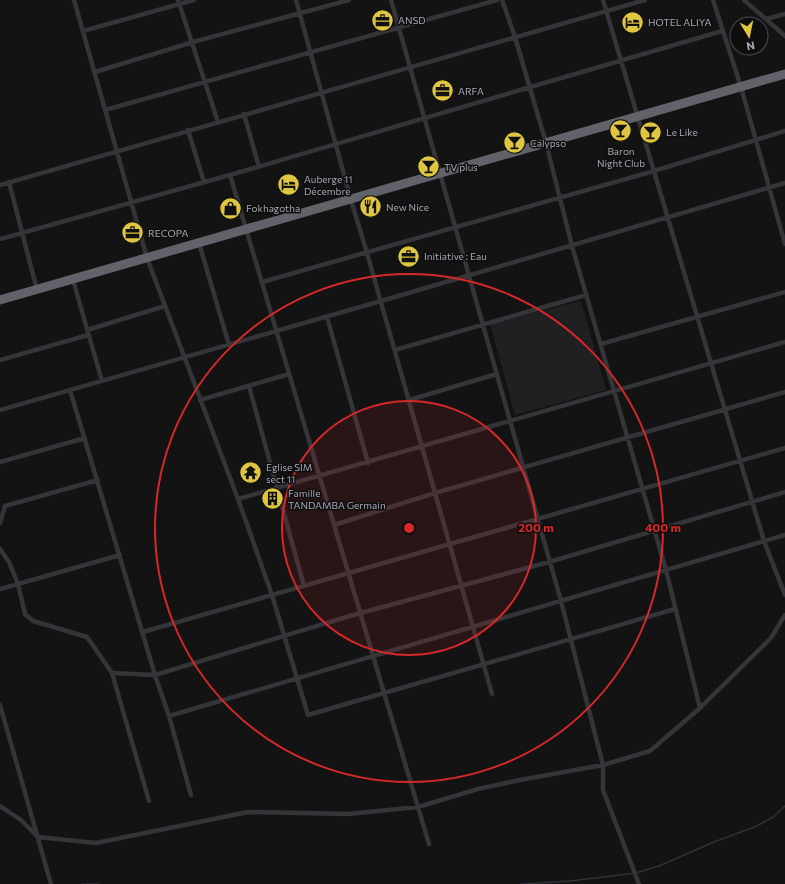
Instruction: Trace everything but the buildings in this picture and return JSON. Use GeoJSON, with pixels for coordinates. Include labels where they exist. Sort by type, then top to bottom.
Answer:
{"type":"FeatureCollection","features":[{"type":"Feature","properties":{"kind":"highway"},"geometry":{"type":"LineString","coordinates":[[0,300],[785,74]]}},
{"type":"Feature","properties":{"kind":"street"},"geometry":{"type":"LineString","coordinates":[[74,0],[147,258],[238,499],[272,595],[308,715],[675,609]]}},
{"type":"Feature","properties":{"kind":"street"},"geometry":{"type":"LineString","coordinates":[[83,31],[179,2],[194,0]]}},
{"type":"Feature","properties":{"kind":"street"},"geometry":{"type":"LineString","coordinates":[[296,0],[350,200],[381,301],[492,694]]}},
{"type":"Feature","properties":{"kind":"street"},"geometry":{"type":"LineString","coordinates":[[95,72],[193,42],[349,0]]}},
{"type":"Feature","properties":{"kind":"street"},"geometry":{"type":"LineString","coordinates":[[391,0],[561,601],[604,765],[603,790],[638,883]]}},
{"type":"Feature","properties":{"kind":"street"},"geometry":{"type":"LineString","coordinates":[[105,110],[497,0]]}},
{"type":"Feature","properties":{"kind":"street"},"geometry":{"type":"LineString","coordinates":[[502,0],[515,37],[546,143],[561,197],[572,246],[666,570],[700,708]]}},
{"type":"Feature","properties":{"kind":"street"},"geometry":{"type":"LineString","coordinates":[[603,0],[764,541],[785,595]]}},
{"type":"Feature","properties":{"kind":"street"},"geometry":{"type":"LineString","coordinates":[[0,185],[117,150],[645,0]]}},
{"type":"Feature","properties":{"kind":"street"},"geometry":{"type":"LineString","coordinates":[[713,0],[741,87],[754,140],[785,244]]}},
{"type":"Feature","properties":{"kind":"street"},"geometry":{"type":"LineString","coordinates":[[744,0],[762,16]]}},
{"type":"Feature","properties":{"kind":"street"},"geometry":{"type":"LineString","coordinates":[[179,2],[218,122]]}},
{"type":"Feature","properties":{"kind":"street"},"geometry":{"type":"LineString","coordinates":[[769,19],[785,14]]}},
{"type":"Feature","properties":{"kind":"street"},"geometry":{"type":"LineString","coordinates":[[769,23],[785,36]]}},
{"type":"Feature","properties":{"kind":"street"},"geometry":{"type":"LineString","coordinates":[[0,239],[258,167],[722,31]]}},
{"type":"Feature","properties":{"kind":"street"},"geometry":{"type":"LineString","coordinates":[[244,114],[258,167]]}},
{"type":"Feature","properties":{"kind":"street"},"geometry":{"type":"LineString","coordinates":[[188,130],[204,182]]}},
{"type":"Feature","properties":{"kind":"street"},"geometry":{"type":"LineString","coordinates":[[262,282],[654,171],[785,131]]}},
{"type":"Feature","properties":{"kind":"street"},"geometry":{"type":"LineString","coordinates":[[230,175],[429,844]]}},
{"type":"Feature","properties":{"kind":"street"},"geometry":{"type":"LineString","coordinates":[[9,182],[37,290]]}},
{"type":"Feature","properties":{"kind":"street"},"geometry":{"type":"LineString","coordinates":[[0,410],[469,276],[785,183]]}},
{"type":"Feature","properties":{"kind":"street"},"geometry":{"type":"LineString","coordinates":[[199,243],[229,345]]}},
{"type":"Feature","properties":{"kind":"street"},"geometry":{"type":"LineString","coordinates":[[73,280],[102,381]]}},
{"type":"Feature","properties":{"kind":"street"},"geometry":{"type":"LineString","coordinates":[[600,344],[785,292]]}},
{"type":"Feature","properties":{"kind":"street"},"geometry":{"type":"LineString","coordinates":[[395,350],[482,323],[586,294]]}},
{"type":"Feature","properties":{"kind":"street"},"geometry":{"type":"LineString","coordinates":[[87,330],[165,306]]}},
{"type":"Feature","properties":{"kind":"street"},"geometry":{"type":"LineString","coordinates":[[327,317],[368,463]]}},
{"type":"Feature","properties":{"kind":"street"},"geometry":{"type":"LineString","coordinates":[[0,360],[88,335]]}},
{"type":"Feature","properties":{"kind":"street"},"geometry":{"type":"LineString","coordinates":[[238,499],[368,463],[785,342]]}},
{"type":"Feature","properties":{"kind":"street"},"geometry":{"type":"LineString","coordinates":[[200,400],[289,374]]}},
{"type":"Feature","properties":{"kind":"street"},"geometry":{"type":"LineString","coordinates":[[409,400],[497,374]]}},
{"type":"Feature","properties":{"kind":"street"},"geometry":{"type":"LineString","coordinates":[[249,386],[304,586]]}},
{"type":"Feature","properties":{"kind":"street"},"geometry":{"type":"LineString","coordinates":[[70,390],[144,632],[155,675],[169,716],[191,795]]}},
{"type":"Feature","properties":{"kind":"street"},"geometry":{"type":"LineString","coordinates":[[334,525],[435,493],[785,392]]}},
{"type":"Feature","properties":{"kind":"street"},"geometry":{"type":"LineString","coordinates":[[0,462],[85,438]]}},
{"type":"Feature","properties":{"kind":"street"},"geometry":{"type":"LineString","coordinates":[[144,632],[785,448]]}},
{"type":"Feature","properties":{"kind":"street"},"geometry":{"type":"LineString","coordinates":[[0,523],[5,506],[98,480]]}},
{"type":"Feature","properties":{"kind":"street"},"geometry":{"type":"LineString","coordinates":[[112,673],[155,675],[360,613],[461,584],[549,562],[654,529],[785,492]]}},
{"type":"Feature","properties":{"kind":"street"},"geometry":{"type":"LineString","coordinates":[[169,716],[785,535]]}},
{"type":"Feature","properties":{"kind":"street"},"geometry":{"type":"LineString","coordinates":[[0,549],[9,562],[18,584],[24,614],[33,621],[86,637],[112,673],[149,802]]}},
{"type":"Feature","properties":{"kind":"street"},"geometry":{"type":"LineString","coordinates":[[0,589],[120,555]]}},
{"type":"Feature","properties":{"kind":"street"},"geometry":{"type":"LineString","coordinates":[[0,806],[21,820],[38,837],[96,843],[248,812],[348,814],[418,807],[520,780],[604,765],[650,751],[700,708],[771,638],[785,615]]}},
{"type":"Feature","properties":{"kind":"street"},"geometry":{"type":"LineString","coordinates":[[0,705],[51,884]]}},
{"type":"Feature","properties":{"kind":"shaded area"},"geometry":{"type":"Polygon","coordinates":[[[581,301],[606,390],[515,415],[490,324],[581,301]]]}},
{"type":"Feature","properties":{"kind":"waterway"},"geometry":{"type":"LineString","coordinates":[[521,884],[570,881],[636,873],[659,866],[714,842],[757,826],[773,817],[785,806]]}},
{"type":"Feature","properties":{"kind":"waterway"},"geometry":{"type":"LineString","coordinates":[[82,884],[98,884]]}},
{"type":"Feature","properties":{"kind":"place","name":"ANSD"},"geometry":{"type":"Point","coordinates":[382,20]}},
{"type":"Feature","properties":{"kind":"place","name":"HOTEL ALIYA"},"geometry":{"type":"Point","coordinates":[632,22]}},
{"type":"Feature","properties":{"kind":"place","name":"ARFA"},"geometry":{"type":"Point","coordinates":[442,91]}},
{"type":"Feature","properties":{"kind":"place","name":"Baron Night Club"},"geometry":{"type":"Point","coordinates":[621,131]}},
{"type":"Feature","properties":{"kind":"place","name":"Le Like"},"geometry":{"type":"Point","coordinates":[650,132]}},
{"type":"Feature","properties":{"kind":"place","name":"Calypso"},"geometry":{"type":"Point","coordinates":[515,143]}},
{"type":"Feature","properties":{"kind":"place","name":"TV plus"},"geometry":{"type":"Point","coordinates":[428,167]}},
{"type":"Feature","properties":{"kind":"place","name":"Auberge 11 Décembre"},"geometry":{"type":"Point","coordinates":[289,185]}},
{"type":"Feature","properties":{"kind":"place","name":"New Nice"},"geometry":{"type":"Point","coordinates":[370,207]}},
{"type":"Feature","properties":{"kind":"place","name":"Fokhagotha"},"geometry":{"type":"Point","coordinates":[231,208]}},
{"type":"Feature","properties":{"kind":"place","name":"RECOPA"},"geometry":{"type":"Point","coordinates":[133,233]}},
{"type":"Feature","properties":{"kind":"place","name":"Initiative : Eau"},"geometry":{"type":"Point","coordinates":[408,256]}},
{"type":"Feature","properties":{"kind":"place","name":"Eglise SIM sect 11"},"geometry":{"type":"Point","coordinates":[250,473]}},
{"type":"Feature","properties":{"kind":"place","name":"Famille TANDAMBA Germain"},"geometry":{"type":"Point","coordinates":[273,499]}}]}
